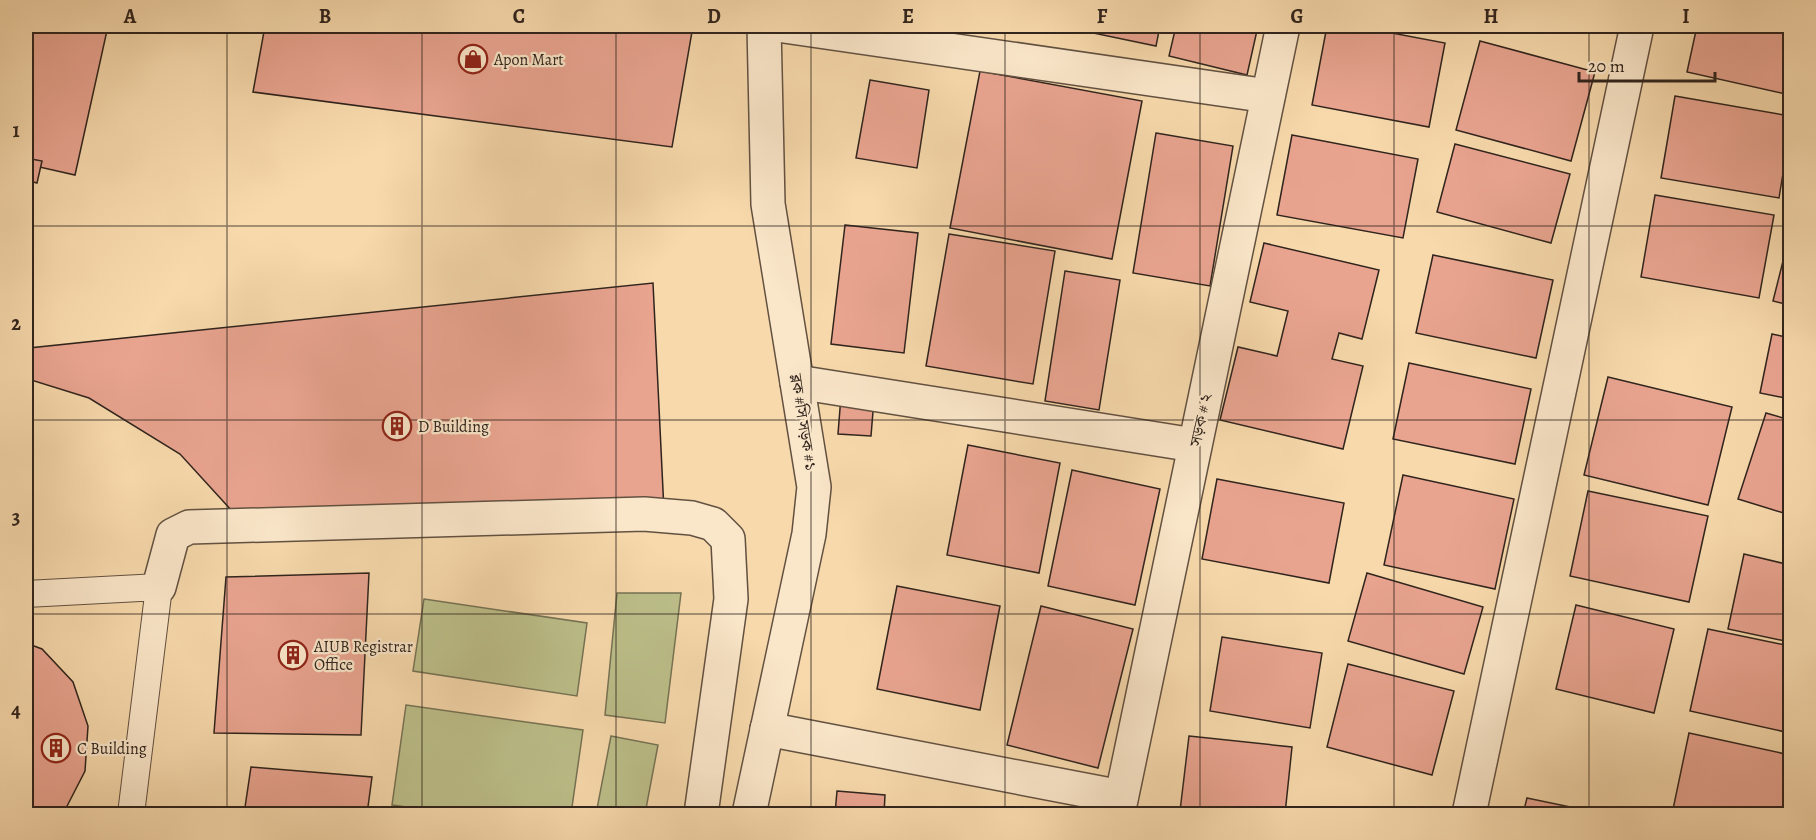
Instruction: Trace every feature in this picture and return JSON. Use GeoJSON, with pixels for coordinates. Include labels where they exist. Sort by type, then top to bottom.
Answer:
{"type":"FeatureCollection","features":[{"type":"Feature","properties":{"kind":"street","name":"ব্লক #সি সড়ক #১"},"geometry":{"type":"LineString","coordinates":[[749,814],[809,534],[814,487],[768,204],[764,26]]}},
{"type":"Feature","properties":{"kind":"street"},"geometry":{"type":"LineString","coordinates":[[784,26],[1268,96]]}},
{"type":"Feature","properties":{"kind":"street","name":"সড়ক # ২"},"geometry":{"type":"LineString","coordinates":[[1119,806],[1283,26]]}},
{"type":"Feature","properties":{"kind":"street"},"geometry":{"type":"LineString","coordinates":[[1469,814],[1637,26]]}},
{"type":"Feature","properties":{"kind":"street"},"geometry":{"type":"LineString","coordinates":[[797,382],[1194,445]]}},
{"type":"Feature","properties":{"kind":"street"},"geometry":{"type":"LineString","coordinates":[[159,587],[173,535],[189,527],[644,514],[693,518],[714,524],[728,539],[731,599],[701,814]]}},
{"type":"Feature","properties":{"kind":"street"},"geometry":{"type":"LineString","coordinates":[[767,729],[1119,806]]}},
{"type":"Feature","properties":{"kind":"lane"},"geometry":{"type":"LineString","coordinates":[[26,594],[159,587],[131,814]]}},
{"type":"Feature","properties":{"kind":"green space"},"geometry":{"type":"Polygon","coordinates":[[[617,593],[681,593],[665,723],[605,715],[617,593]]]}},
{"type":"Feature","properties":{"kind":"green space"},"geometry":{"type":"Polygon","coordinates":[[[424,599],[587,623],[577,696],[413,671],[424,599]]]}},
{"type":"Feature","properties":{"kind":"green space"},"geometry":{"type":"Polygon","coordinates":[[[406,705],[583,730],[571,814],[458,814],[392,805],[406,705]]]}},
{"type":"Feature","properties":{"kind":"green space"},"geometry":{"type":"Polygon","coordinates":[[[611,736],[658,745],[645,814],[596,814],[611,736]]]}},
{"type":"Feature","properties":{"kind":"building"},"geometry":{"type":"Polygon","coordinates":[[[26,26],[108,26],[75,175],[26,164],[26,26]]]}},
{"type":"Feature","properties":{"kind":"building","name":"Apon Mart"},"geometry":{"type":"Polygon","coordinates":[[[265,26],[693,26],[672,147],[253,92],[265,26]]]}},
{"type":"Feature","properties":{"kind":"building"},"geometry":{"type":"Polygon","coordinates":[[[918,26],[962,26],[960,35],[918,26]]]}},
{"type":"Feature","properties":{"kind":"building"},"geometry":{"type":"Polygon","coordinates":[[[1028,26],[1059,26],[1058,32],[1028,26]]]}},
{"type":"Feature","properties":{"kind":"building"},"geometry":{"type":"Polygon","coordinates":[[[1075,26],[1160,26],[1156,46],[1074,29],[1075,26]]]}},
{"type":"Feature","properties":{"kind":"building"},"geometry":{"type":"Polygon","coordinates":[[[1176,26],[1258,26],[1247,75],[1169,56],[1176,26]]]}},
{"type":"Feature","properties":{"kind":"building"},"geometry":{"type":"Polygon","coordinates":[[[1327,26],[1355,26],[1445,43],[1429,127],[1312,105],[1327,26]]]}},
{"type":"Feature","properties":{"kind":"building"},"geometry":{"type":"Polygon","coordinates":[[[1697,26],[1790,26],[1790,95],[1687,72],[1697,26]]]}},
{"type":"Feature","properties":{"kind":"building"},"geometry":{"type":"Polygon","coordinates":[[[1480,41],[1595,72],[1571,161],[1456,130],[1480,41]]]}},
{"type":"Feature","properties":{"kind":"building"},"geometry":{"type":"Polygon","coordinates":[[[980,71],[1142,101],[1112,259],[950,228],[980,71]]]}},
{"type":"Feature","properties":{"kind":"building"},"geometry":{"type":"Polygon","coordinates":[[[870,80],[929,90],[917,168],[856,158],[870,80]]]}},
{"type":"Feature","properties":{"kind":"building"},"geometry":{"type":"Polygon","coordinates":[[[1675,96],[1790,116],[1790,130],[1779,198],[1661,178],[1675,96]]]}},
{"type":"Feature","properties":{"kind":"building"},"geometry":{"type":"Polygon","coordinates":[[[1156,133],[1233,146],[1210,286],[1133,273],[1156,133]]]}},
{"type":"Feature","properties":{"kind":"building"},"geometry":{"type":"Polygon","coordinates":[[[1292,135],[1418,159],[1403,238],[1277,215],[1292,135]]]}},
{"type":"Feature","properties":{"kind":"building"},"geometry":{"type":"Polygon","coordinates":[[[1455,144],[1570,174],[1551,243],[1437,212],[1455,144]]]}},
{"type":"Feature","properties":{"kind":"building"},"geometry":{"type":"Polygon","coordinates":[[[26,158],[42,161],[37,183],[26,180],[26,158]]]}},
{"type":"Feature","properties":{"kind":"building"},"geometry":{"type":"Polygon","coordinates":[[[1655,195],[1774,215],[1759,298],[1641,277],[1655,195]]]}},
{"type":"Feature","properties":{"kind":"building"},"geometry":{"type":"Polygon","coordinates":[[[845,225],[918,233],[904,353],[831,344],[845,225]]]}},
{"type":"Feature","properties":{"kind":"building"},"geometry":{"type":"Polygon","coordinates":[[[949,234],[1055,251],[1033,384],[926,366],[949,234]]]}},
{"type":"Feature","properties":{"kind":"building"},"geometry":{"type":"Polygon","coordinates":[[[1264,243],[1379,270],[1362,339],[1339,333],[1332,359],[1363,366],[1343,449],[1220,420],[1238,347],[1277,356],[1288,311],[1250,302],[1264,243]]]}},
{"type":"Feature","properties":{"kind":"building"},"geometry":{"type":"Polygon","coordinates":[[[1787,245],[1790,246],[1790,305],[1773,301],[1787,245]]]}},
{"type":"Feature","properties":{"kind":"building"},"geometry":{"type":"Polygon","coordinates":[[[1433,255],[1553,280],[1536,358],[1416,333],[1433,255]]]}},
{"type":"Feature","properties":{"kind":"building"},"geometry":{"type":"Polygon","coordinates":[[[1065,271],[1120,280],[1099,410],[1045,401],[1065,271]]]}},
{"type":"Feature","properties":{"kind":"building","name":"D Building"},"geometry":{"type":"Polygon","coordinates":[[[653,283],[664,511],[243,523],[180,454],[89,398],[31,380],[29,348],[653,283]]]}},
{"type":"Feature","properties":{"kind":"building"},"geometry":{"type":"Polygon","coordinates":[[[1772,334],[1790,338],[1790,399],[1760,393],[1772,334]]]}},
{"type":"Feature","properties":{"kind":"building"},"geometry":{"type":"Polygon","coordinates":[[[1409,363],[1531,389],[1515,464],[1393,439],[1409,363]]]}},
{"type":"Feature","properties":{"kind":"building"},"geometry":{"type":"Polygon","coordinates":[[[1608,377],[1732,407],[1708,505],[1584,475],[1608,377]]]}},
{"type":"Feature","properties":{"kind":"building"},"geometry":{"type":"Polygon","coordinates":[[[841,396],[874,399],[871,436],[838,434],[841,396]]]}},
{"type":"Feature","properties":{"kind":"building"},"geometry":{"type":"Polygon","coordinates":[[[1766,413],[1790,420],[1790,515],[1738,499],[1766,413]]]}},
{"type":"Feature","properties":{"kind":"building"},"geometry":{"type":"Polygon","coordinates":[[[968,445],[1060,463],[1039,573],[947,555],[968,445]]]}},
{"type":"Feature","properties":{"kind":"building"},"geometry":{"type":"Polygon","coordinates":[[[1072,470],[1160,489],[1135,605],[1048,586],[1072,470]]]}},
{"type":"Feature","properties":{"kind":"building"},"geometry":{"type":"Polygon","coordinates":[[[1403,475],[1514,499],[1495,589],[1384,565],[1403,475]]]}},
{"type":"Feature","properties":{"kind":"building"},"geometry":{"type":"Polygon","coordinates":[[[1217,479],[1344,503],[1329,583],[1202,559],[1217,479]]]}},
{"type":"Feature","properties":{"kind":"building"},"geometry":{"type":"Polygon","coordinates":[[[1588,491],[1708,516],[1689,602],[1570,576],[1588,491]]]}},
{"type":"Feature","properties":{"kind":"building"},"geometry":{"type":"Polygon","coordinates":[[[1744,554],[1790,565],[1790,642],[1728,629],[1744,554]]]}},
{"type":"Feature","properties":{"kind":"building","name":"AIUB Registrar Office"},"geometry":{"type":"Polygon","coordinates":[[[369,573],[361,735],[214,733],[226,577],[369,573]]]}},
{"type":"Feature","properties":{"kind":"building"},"geometry":{"type":"Polygon","coordinates":[[[1367,573],[1483,607],[1464,674],[1348,641],[1367,573]]]}},
{"type":"Feature","properties":{"kind":"building"},"geometry":{"type":"Polygon","coordinates":[[[897,586],[1000,606],[980,710],[877,689],[897,586]]]}},
{"type":"Feature","properties":{"kind":"building"},"geometry":{"type":"Polygon","coordinates":[[[1576,605],[1674,629],[1654,713],[1556,689],[1576,605]]]}},
{"type":"Feature","properties":{"kind":"building"},"geometry":{"type":"Polygon","coordinates":[[[1041,606],[1133,629],[1098,768],[1007,745],[1041,606]]]}},
{"type":"Feature","properties":{"kind":"building"},"geometry":{"type":"Polygon","coordinates":[[[1708,629],[1790,646],[1790,733],[1690,711],[1708,629]]]}},
{"type":"Feature","properties":{"kind":"building"},"geometry":{"type":"Polygon","coordinates":[[[1222,637],[1322,653],[1310,728],[1210,711],[1222,637]]]}},
{"type":"Feature","properties":{"kind":"building","name":"C Building"},"geometry":{"type":"Polygon","coordinates":[[[26,643],[42,649],[73,682],[88,726],[85,771],[64,812],[60,814],[26,814],[26,643]]]}},
{"type":"Feature","properties":{"kind":"building"},"geometry":{"type":"Polygon","coordinates":[[[1348,664],[1454,691],[1432,775],[1327,747],[1348,664]]]}},
{"type":"Feature","properties":{"kind":"building"},"geometry":{"type":"Polygon","coordinates":[[[1689,733],[1790,755],[1790,814],[1672,814],[1689,733]]]}},
{"type":"Feature","properties":{"kind":"building"},"geometry":{"type":"Polygon","coordinates":[[[1189,736],[1292,747],[1285,814],[1212,814],[1180,811],[1189,736]]]}},
{"type":"Feature","properties":{"kind":"building"},"geometry":{"type":"Polygon","coordinates":[[[251,767],[372,777],[367,814],[244,814],[251,767]]]}},
{"type":"Feature","properties":{"kind":"building"},"geometry":{"type":"Polygon","coordinates":[[[837,791],[885,795],[884,814],[835,814],[837,791]]]}},
{"type":"Feature","properties":{"kind":"building"},"geometry":{"type":"Polygon","coordinates":[[[1527,798],[1604,814],[1523,814],[1527,798]]]}},
{"type":"Feature","properties":{"kind":"place","name":"Apon Mart"},"geometry":{"type":"Point","coordinates":[473,59]}},
{"type":"Feature","properties":{"kind":"place","name":"D Building"},"geometry":{"type":"Point","coordinates":[397,426]}},
{"type":"Feature","properties":{"kind":"place","name":"AIUB Registrar Office"},"geometry":{"type":"Point","coordinates":[293,655]}},
{"type":"Feature","properties":{"kind":"place","name":"C Building"},"geometry":{"type":"Point","coordinates":[56,748]}}]}
